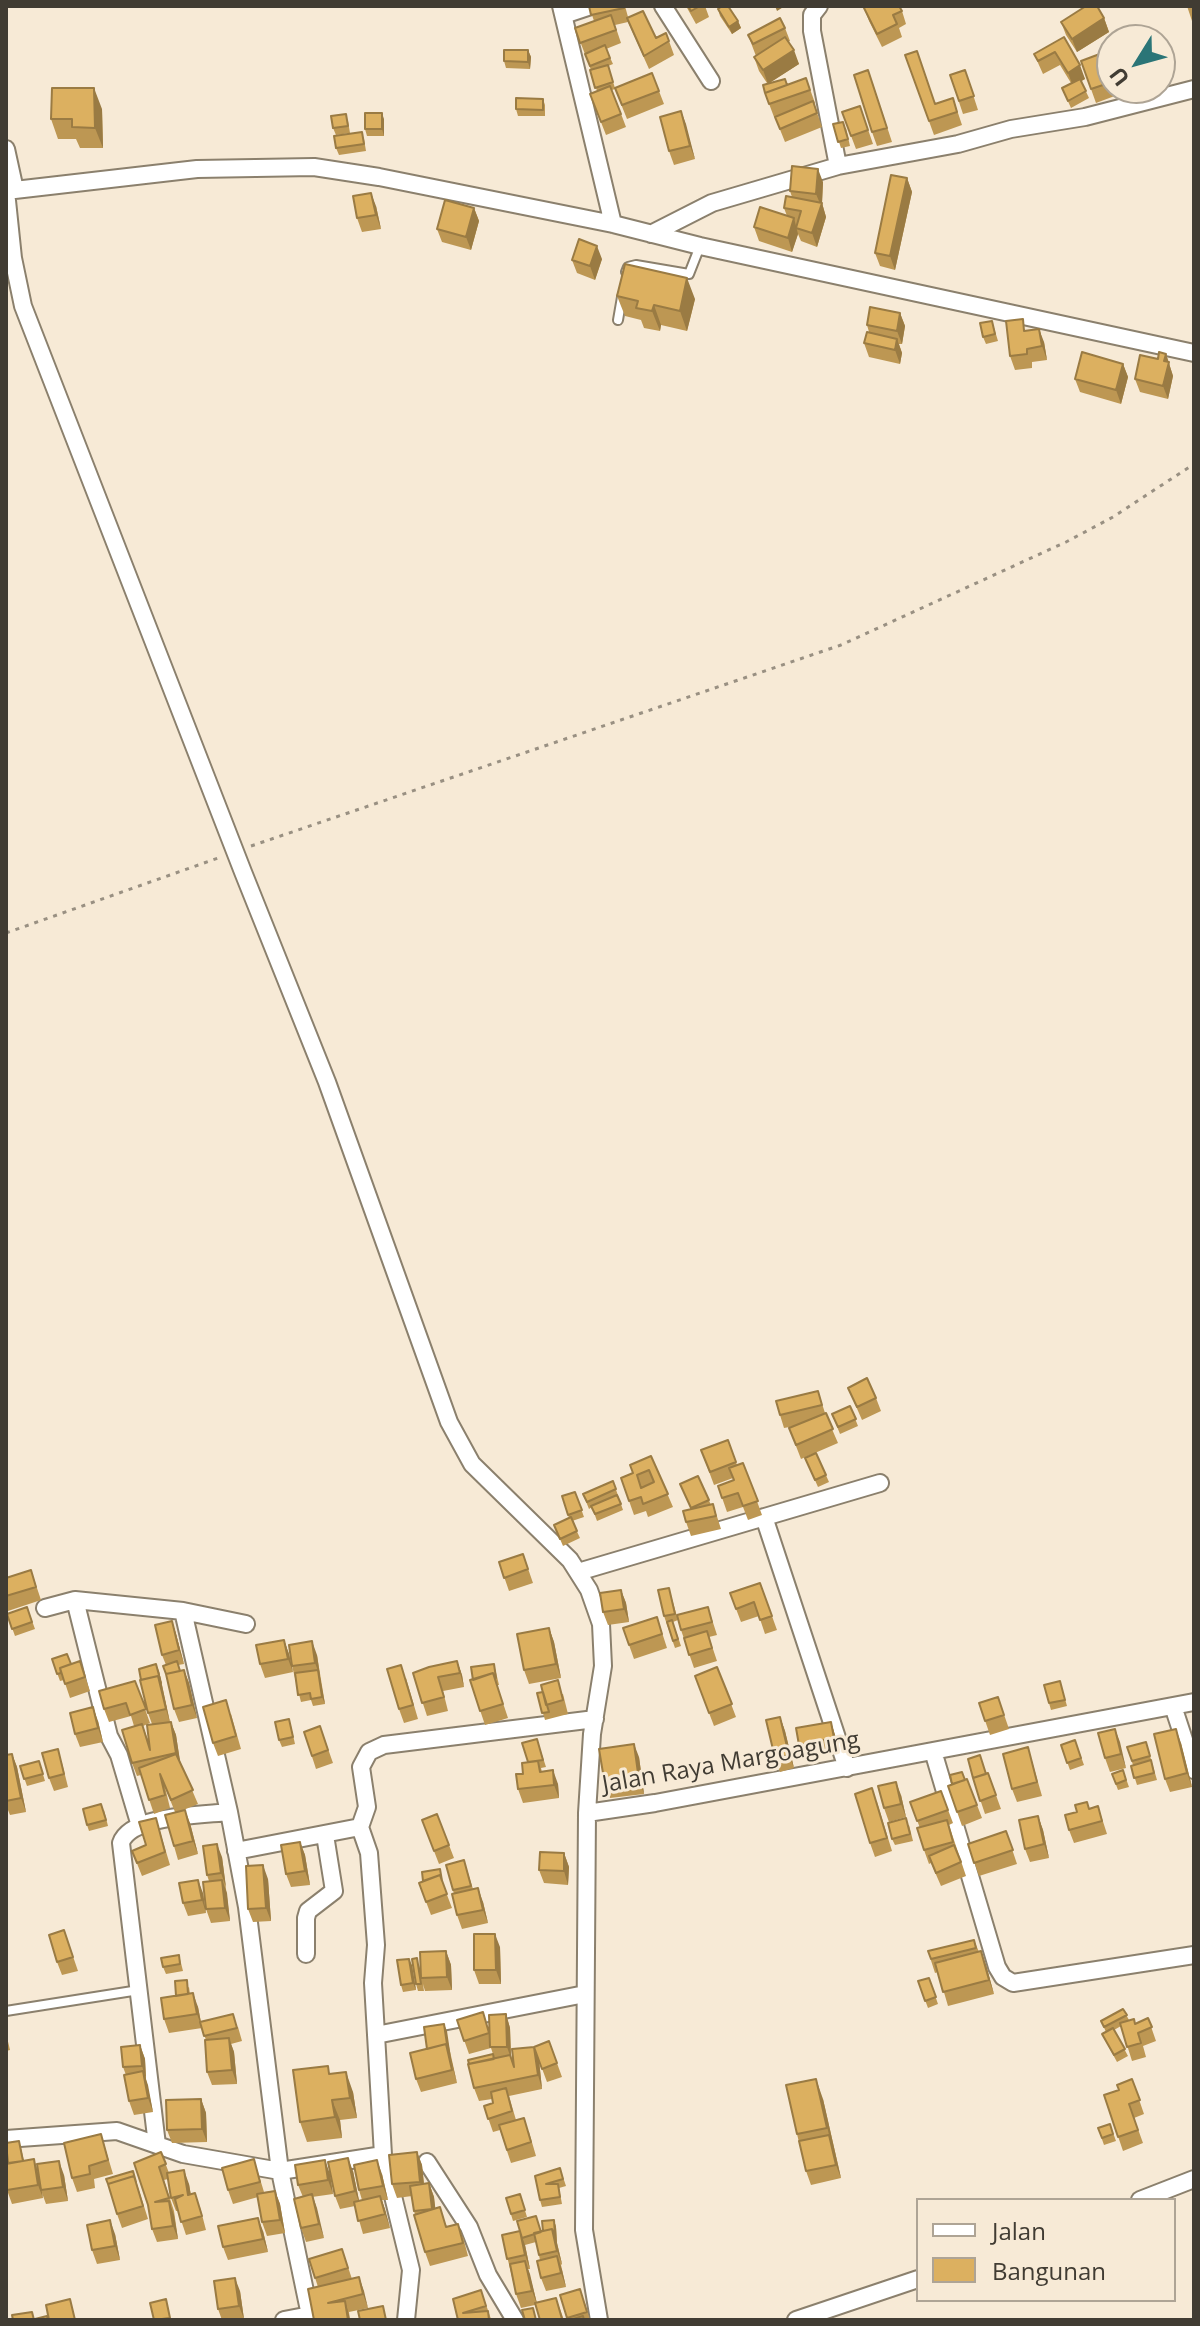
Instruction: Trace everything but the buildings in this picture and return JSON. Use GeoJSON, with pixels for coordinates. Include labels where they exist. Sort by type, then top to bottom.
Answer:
{"type":"FeatureCollection","features":[{"type":"Feature","properties":{"kind":"street"},"geometry":{"type":"LineString","coordinates":[[591,6],[563,10],[613,224]]}},
{"type":"Feature","properties":{"kind":"street"},"geometry":{"type":"LineString","coordinates":[[663,6],[711,81]]}},
{"type":"Feature","properties":{"kind":"street"},"geometry":{"type":"LineString","coordinates":[[819,6],[812,15],[812,31],[838,166]]}},
{"type":"Feature","properties":{"kind":"street"},"geometry":{"type":"LineString","coordinates":[[651,234],[712,203],[838,166],[958,144],[1011,129],[1085,117],[1194,89]]}},
{"type":"Feature","properties":{"kind":"street"},"geometry":{"type":"LineString","coordinates":[[6,149],[13,258],[23,306],[327,1082],[449,1422],[472,1464],[570,1560],[589,1590],[601,1624],[603,1666],[587,1813]]}},
{"type":"Feature","properties":{"kind":"street"},"geometry":{"type":"LineString","coordinates":[[9,191],[197,169],[314,167],[613,224],[700,246],[1194,353]]}},
{"type":"Feature","properties":{"kind":"street"},"geometry":{"type":"LineString","coordinates":[[578,1572],[880,1483]]}},
{"type":"Feature","properties":{"kind":"street"},"geometry":{"type":"LineString","coordinates":[[764,1517],[847,1768]]}},
{"type":"Feature","properties":{"kind":"street"},"geometry":{"type":"LineString","coordinates":[[75,1600],[109,1736],[119,1755],[140,1826]]}},
{"type":"Feature","properties":{"kind":"street"},"geometry":{"type":"LineString","coordinates":[[45,1608],[75,1600],[183,1611],[246,1624]]}},
{"type":"Feature","properties":{"kind":"street"},"geometry":{"type":"LineString","coordinates":[[183,1611],[229,1812],[259,1995],[280,2171],[311,2317],[284,2320]]}},
{"type":"Feature","properties":{"kind":"street","name":"Jalan Raya Margoagung"},"geometry":{"type":"LineString","coordinates":[[599,2320],[584,2230],[587,1813],[670,1801],[1194,1702]]}},
{"type":"Feature","properties":{"kind":"street"},"geometry":{"type":"LineString","coordinates":[[1173,1706],[1194,1770]]}},
{"type":"Feature","properties":{"kind":"street"},"geometry":{"type":"LineString","coordinates":[[406,2320],[411,2270],[383,2155],[369,1853],[360,1827],[367,1807],[361,1767],[369,1752],[384,1745],[595,1719]]}},
{"type":"Feature","properties":{"kind":"street"},"geometry":{"type":"LineString","coordinates":[[933,1751],[997,1967],[1003,1977],[1013,1983],[1194,1955]]}},
{"type":"Feature","properties":{"kind":"street"},"geometry":{"type":"LineString","coordinates":[[157,2145],[121,1843],[123,1836],[140,1826],[167,1819],[229,1812]]}},
{"type":"Feature","properties":{"kind":"street"},"geometry":{"type":"LineString","coordinates":[[236,1851],[360,1827]]}},
{"type":"Feature","properties":{"kind":"street"},"geometry":{"type":"LineString","coordinates":[[306,1954],[308,1911],[334,1891],[325,1835]]}},
{"type":"Feature","properties":{"kind":"street"},"geometry":{"type":"LineString","coordinates":[[376,2035],[585,1994]]}},
{"type":"Feature","properties":{"kind":"street"},"geometry":{"type":"LineString","coordinates":[[6,2139],[117,2131],[183,2154],[280,2171],[383,2155]]}},
{"type":"Feature","properties":{"kind":"street"},"geometry":{"type":"LineString","coordinates":[[427,2162],[469,2227],[488,2275],[515,2320]]}},
{"type":"Feature","properties":{"kind":"street"},"geometry":{"type":"LineString","coordinates":[[1145,2198],[1194,2179]]}},
{"type":"Feature","properties":{"kind":"street"},"geometry":{"type":"LineString","coordinates":[[796,2320],[916,2280]]}},
{"type":"Feature","properties":{"kind":"lane"},"geometry":{"type":"LineString","coordinates":[[618,320],[628,267],[639,266],[686,275],[693,271],[700,246]]}},
{"type":"Feature","properties":{"kind":"lane"},"geometry":{"type":"LineString","coordinates":[[6,2011],[139,1990]]}},
{"type":"Feature","properties":{"kind":"path"},"geometry":{"type":"LineString","coordinates":[[6,933],[236,851],[841,645],[1066,542],[1113,517],[1194,464]]}}]}
